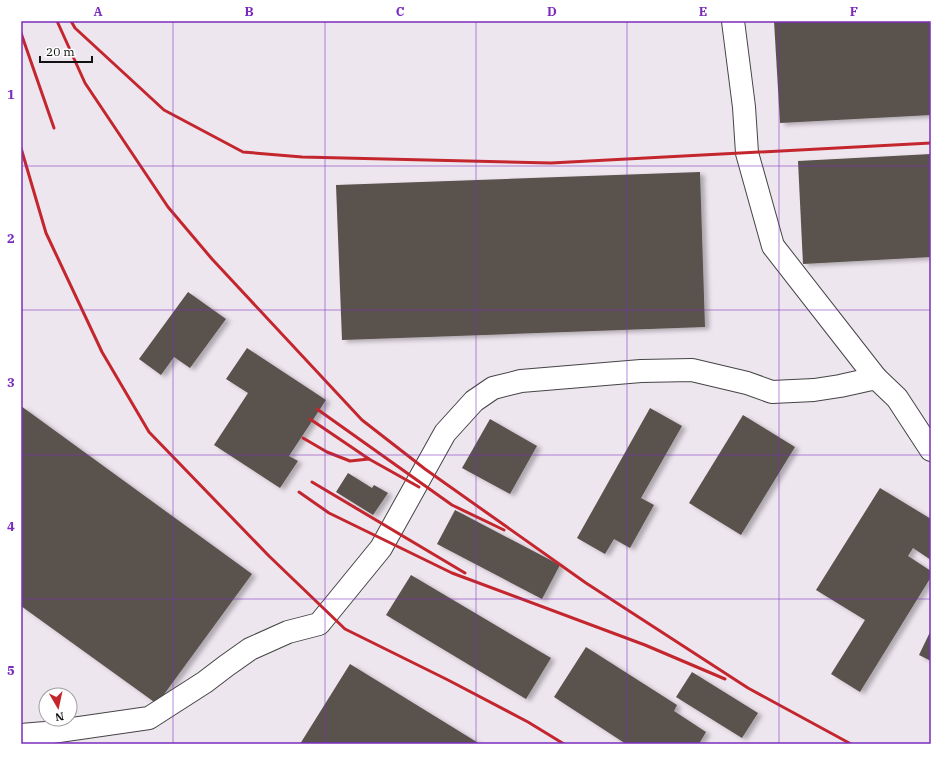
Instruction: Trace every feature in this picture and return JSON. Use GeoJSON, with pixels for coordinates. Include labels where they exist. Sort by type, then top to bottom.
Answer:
{"type":"FeatureCollection","features":[{"type":"Feature","properties":{"kind":"lane"},"geometry":{"type":"LineString","coordinates":[[733,21],[744,107],[747,153],[773,246],[876,378],[897,398],[931,450]]}},
{"type":"Feature","properties":{"kind":"lane"},"geometry":{"type":"LineString","coordinates":[[21,735],[149,718],[205,682],[250,649],[288,632],[319,624],[381,548],[445,433],[474,401],[493,388],[522,381],[641,371],[692,370],[747,383],[772,392],[814,390],[876,378]]}},
{"type":"Feature","properties":{"kind":"shaded area"},"geometry":{"type":"Polygon","coordinates":[[[21,21],[931,21],[931,744],[21,744],[21,21]]]}},
{"type":"Feature","properties":{"kind":"building"},"geometry":{"type":"Polygon","coordinates":[[[774,21],[931,21],[931,115],[780,123],[774,21]]]}},
{"type":"Feature","properties":{"kind":"building"},"geometry":{"type":"Polygon","coordinates":[[[931,154],[931,257],[803,264],[798,161],[931,154]]]}},
{"type":"Feature","properties":{"kind":"building"},"geometry":{"type":"Polygon","coordinates":[[[700,172],[705,327],[342,340],[336,185],[700,172]]]}},
{"type":"Feature","properties":{"kind":"building"},"geometry":{"type":"Polygon","coordinates":[[[188,292],[226,319],[190,368],[174,357],[161,375],[139,359],[188,292]]]}},
{"type":"Feature","properties":{"kind":"building"},"geometry":{"type":"Polygon","coordinates":[[[247,348],[326,400],[289,456],[298,461],[280,488],[214,445],[248,393],[226,379],[247,348]]]}},
{"type":"Feature","properties":{"kind":"building"},"geometry":{"type":"Polygon","coordinates":[[[21,406],[252,574],[157,704],[21,606],[21,406]]]}},
{"type":"Feature","properties":{"kind":"building"},"geometry":{"type":"Polygon","coordinates":[[[650,408],[682,426],[641,498],[654,505],[630,548],[614,539],[605,554],[577,538],[650,408]]]}},
{"type":"Feature","properties":{"kind":"building"},"geometry":{"type":"Polygon","coordinates":[[[743,415],[795,447],[741,535],[689,503],[743,415]]]}},
{"type":"Feature","properties":{"kind":"building"},"geometry":{"type":"Polygon","coordinates":[[[490,419],[537,446],[510,494],[462,468],[490,419]]]}},
{"type":"Feature","properties":{"kind":"building"},"geometry":{"type":"Polygon","coordinates":[[[348,473],[372,488],[374,485],[388,493],[373,515],[336,492],[348,473]]]}},
{"type":"Feature","properties":{"kind":"building"},"geometry":{"type":"Polygon","coordinates":[[[880,488],[931,519],[931,560],[913,548],[908,556],[931,571],[931,577],[860,692],[831,674],[865,620],[816,590],[880,488]]]}},
{"type":"Feature","properties":{"kind":"building"},"geometry":{"type":"Polygon","coordinates":[[[455,510],[560,565],[542,599],[437,544],[455,510]]]}},
{"type":"Feature","properties":{"kind":"building"},"geometry":{"type":"Polygon","coordinates":[[[411,575],[551,658],[526,699],[386,615],[411,575]]]}},
{"type":"Feature","properties":{"kind":"building"},"geometry":{"type":"Polygon","coordinates":[[[931,630],[931,661],[919,655],[931,630]]]}},
{"type":"Feature","properties":{"kind":"building"},"geometry":{"type":"Polygon","coordinates":[[[586,647],[677,705],[674,711],[706,732],[699,744],[626,744],[554,697],[586,647]]]}},
{"type":"Feature","properties":{"kind":"building"},"geometry":{"type":"Polygon","coordinates":[[[350,664],[480,744],[300,744],[350,664]]]}},
{"type":"Feature","properties":{"kind":"building"},"geometry":{"type":"Polygon","coordinates":[[[692,672],[758,713],[742,738],[676,697],[692,672]]]}},
{"type":"Feature","properties":{"kind":"railway"},"geometry":{"type":"LineString","coordinates":[[57,21],[85,83],[168,207],[212,259],[362,420],[425,469],[586,583],[748,688],[851,744]]}},
{"type":"Feature","properties":{"kind":"railway"},"geometry":{"type":"LineString","coordinates":[[71,21],[75,28],[164,110],[243,152],[302,157],[551,163],[931,143]]}},
{"type":"Feature","properties":{"kind":"railway"},"geometry":{"type":"LineString","coordinates":[[21,33],[54,128]]}},
{"type":"Feature","properties":{"kind":"railway"},"geometry":{"type":"LineString","coordinates":[[21,148],[46,233],[102,352],[149,432],[269,556],[345,629],[528,722],[564,744]]}},
{"type":"Feature","properties":{"kind":"railway"},"geometry":{"type":"LineString","coordinates":[[317,409],[452,505],[504,530]]}},
{"type":"Feature","properties":{"kind":"railway"},"geometry":{"type":"LineString","coordinates":[[310,419],[369,459],[419,487]]}},
{"type":"Feature","properties":{"kind":"railway"},"geometry":{"type":"LineString","coordinates":[[303,438],[327,452],[350,461],[369,459]]}},
{"type":"Feature","properties":{"kind":"railway"},"geometry":{"type":"LineString","coordinates":[[312,482],[465,573]]}},
{"type":"Feature","properties":{"kind":"railway"},"geometry":{"type":"LineString","coordinates":[[299,492],[329,513],[452,573],[645,645],[725,679]]}}]}
